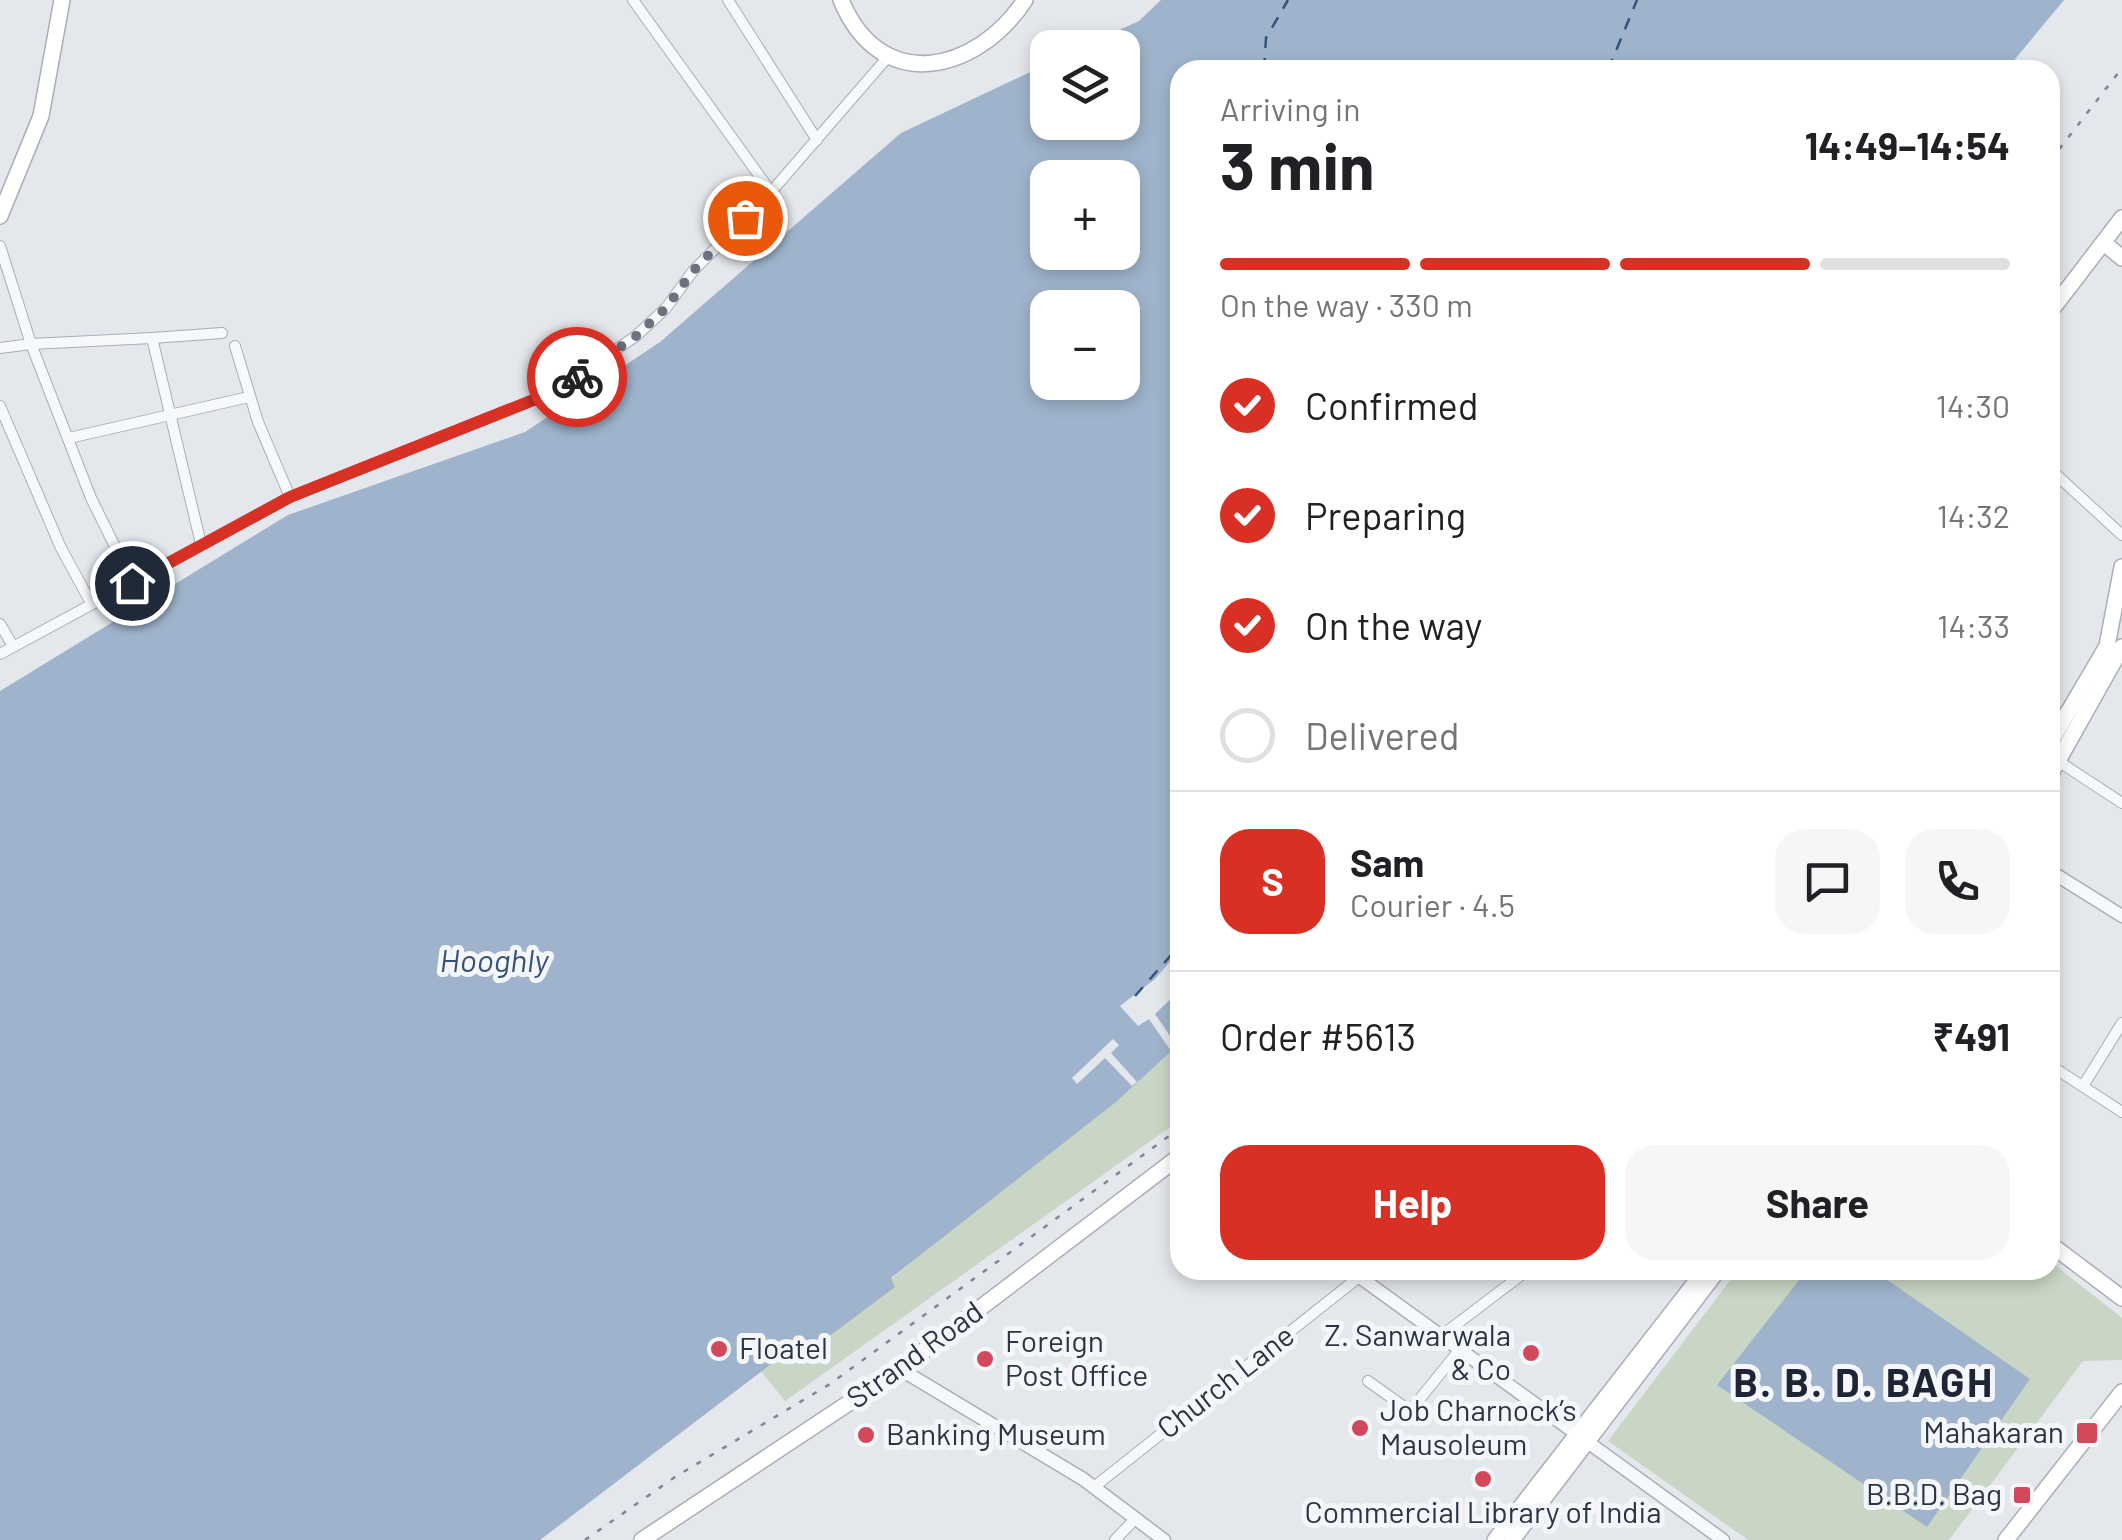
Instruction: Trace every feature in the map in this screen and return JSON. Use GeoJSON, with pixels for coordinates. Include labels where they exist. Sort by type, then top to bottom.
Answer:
{"type":"FeatureCollection","features":[{"type":"Feature","properties":{"kind":"main road"},"geometry":{"type":"LineString","coordinates":[[0,216],[41,116],[62,0]]}},
{"type":"Feature","properties":{"kind":"main road"},"geometry":{"type":"LineString","coordinates":[[842,0],[852,26],[887,58],[952,62],[996,37],[1025,0]]}},
{"type":"Feature","properties":{"kind":"main road"},"geometry":{"type":"LineString","coordinates":[[2060,299],[2122,218]]}},
{"type":"Feature","properties":{"kind":"main road"},"geometry":{"type":"LineString","coordinates":[[2104,242],[2122,258]]}},
{"type":"Feature","properties":{"kind":"main road"},"geometry":{"type":"LineString","coordinates":[[2060,757],[2118,646],[2110,624],[2122,567]]}},
{"type":"Feature","properties":{"kind":"main road"},"geometry":{"type":"LineString","coordinates":[[2060,729],[2118,646]]}},
{"type":"Feature","properties":{"kind":"main road","name":"Strand Road"},"geometry":{"type":"LineString","coordinates":[[647,1538],[900,1370],[1170,1164]]}},
{"type":"Feature","properties":{"kind":"main road"},"geometry":{"type":"LineString","coordinates":[[2060,1252],[2122,1298]]}},
{"type":"Feature","properties":{"kind":"main road"},"geometry":{"type":"LineString","coordinates":[[1512,1540],[1697,1280]]}},
{"type":"Feature","properties":{"kind":"main road"},"geometry":{"type":"LineString","coordinates":[[1496,1540],[1584,1439],[1710,1280]]}},
{"type":"Feature","properties":{"kind":"main road"},"geometry":{"type":"LineString","coordinates":[[2006,1540],[2122,1392]]}},
{"type":"Feature","properties":{"kind":"street"},"geometry":{"type":"LineString","coordinates":[[633,0],[771,192]]}},
{"type":"Feature","properties":{"kind":"street"},"geometry":{"type":"LineString","coordinates":[[728,0],[817,140]]}},
{"type":"Feature","properties":{"kind":"street"},"geometry":{"type":"LineString","coordinates":[[0,654],[290,497],[556,391],[636,336],[666,308],[693,271],[771,192],[887,58]]}},
{"type":"Feature","properties":{"kind":"street"},"geometry":{"type":"LineString","coordinates":[[0,246],[31,344],[132,583]]}},
{"type":"Feature","properties":{"kind":"street"},"geometry":{"type":"LineString","coordinates":[[0,348],[222,333]]}},
{"type":"Feature","properties":{"kind":"street"},"geometry":{"type":"LineString","coordinates":[[152,338],[167,415],[201,544]]}},
{"type":"Feature","properties":{"kind":"street"},"geometry":{"type":"LineString","coordinates":[[235,346],[249,397],[290,497]]}},
{"type":"Feature","properties":{"kind":"street"},"geometry":{"type":"LineString","coordinates":[[69,438],[249,397]]}},
{"type":"Feature","properties":{"kind":"street"},"geometry":{"type":"LineString","coordinates":[[0,406],[4,430],[90,602]]}},
{"type":"Feature","properties":{"kind":"street"},"geometry":{"type":"LineString","coordinates":[[2060,478],[2122,535]]}},
{"type":"Feature","properties":{"kind":"street"},"geometry":{"type":"LineString","coordinates":[[0,624],[13,646]]}},
{"type":"Feature","properties":{"kind":"street"},"geometry":{"type":"LineString","coordinates":[[2060,771],[2122,803]]}},
{"type":"Feature","properties":{"kind":"street"},"geometry":{"type":"LineString","coordinates":[[2060,877],[2122,916]]}},
{"type":"Feature","properties":{"kind":"street"},"geometry":{"type":"LineString","coordinates":[[2083,1086],[2122,1023]]}},
{"type":"Feature","properties":{"kind":"street"},"geometry":{"type":"LineString","coordinates":[[2060,1071],[2122,1112]]}},
{"type":"Feature","properties":{"kind":"street","name":"Church Lane"},"geometry":{"type":"LineString","coordinates":[[1094,1487],[1346,1280]]}},
{"type":"Feature","properties":{"kind":"street"},"geometry":{"type":"LineString","coordinates":[[1365,1280],[1723,1540]]}},
{"type":"Feature","properties":{"kind":"street"},"geometry":{"type":"LineString","coordinates":[[1442,1336],[1515,1280]]}},
{"type":"Feature","properties":{"kind":"street"},"geometry":{"type":"LineString","coordinates":[[1368,1380],[1410,1411],[1460,1348]]}},
{"type":"Feature","properties":{"kind":"street"},"geometry":{"type":"LineString","coordinates":[[900,1370],[1094,1487],[1164,1540]]}},
{"type":"Feature","properties":{"kind":"street"},"geometry":{"type":"LineString","coordinates":[[1115,1540],[1135,1518]]}},
{"type":"Feature","properties":{"kind":"green space"},"geometry":{"type":"Polygon","coordinates":[[[1170,1050],[1170,1127],[785,1401],[761,1371],[787,1352],[794,1361],[895,1286],[891,1279],[1170,1050]]]}},
{"type":"Feature","properties":{"kind":"green space"},"geometry":{"type":"Polygon","coordinates":[[[2060,1269],[2122,1318],[2122,1360],[2083,1361],[1949,1540],[1748,1540],[1608,1441],[1730,1280],[2060,1280],[2060,1269]]]}},
{"type":"Feature","properties":{"kind":"water","name":"Hooghly"},"geometry":{"type":"Polygon","coordinates":[[[1161,0],[2064,0],[2014,60],[1170,60],[1170,1052],[1116,1102],[891,1278],[895,1287],[795,1362],[787,1352],[540,1540],[0,1540],[0,691],[288,515],[525,432],[660,342],[901,133],[1030,72],[1030,140],[1140,140],[1140,30],[1119,30],[1139,21],[1161,0]]]}},
{"type":"Feature","properties":{"kind":"water"},"geometry":{"type":"Polygon","coordinates":[[[1799,1280],[1887,1280],[2030,1379],[1927,1527],[1717,1385],[1799,1280]]]}},
{"type":"Feature","properties":{"kind":"pier"},"geometry":{"type":"Polygon","coordinates":[[[1170,962],[1170,1000],[1155,1014],[1170,1036],[1170,1050],[1149,1019],[1138,1026],[1120,1006],[1155,979],[1170,962]]]}},
{"type":"Feature","properties":{"kind":"pier"},"geometry":{"type":"Polygon","coordinates":[[[1113,1039],[1119,1045],[1111,1053],[1137,1082],[1132,1086],[1105,1058],[1077,1084],[1072,1078],[1113,1039]]]}},
{"type":"Feature","properties":{"kind":"ferry route"},"geometry":{"type":"LineString","coordinates":[[1265,60],[1266,38],[1288,0]]}},
{"type":"Feature","properties":{"kind":"ferry route"},"geometry":{"type":"LineString","coordinates":[[1612,60],[1637,0]]}},
{"type":"Feature","properties":{"kind":"ferry route"},"geometry":{"type":"LineString","coordinates":[[1135,996],[1170,956]]}},
{"type":"Feature","properties":{"kind":"railway"},"geometry":{"type":"LineString","coordinates":[[2060,148],[2122,68]]}},
{"type":"Feature","properties":{"kind":"railway"},"geometry":{"type":"LineString","coordinates":[[585,1540],[675,1477],[830,1384],[1170,1135]]}},
{"type":"Feature","properties":{"kind":"way so far"},"geometry":{"type":"LineString","coordinates":[[577,377],[636,336],[666,308],[693,271],[745,218]]}},
{"type":"Feature","properties":{"kind":"place","name":"Floatel"},"geometry":{"type":"Point","coordinates":[719,1349]}},
{"type":"Feature","properties":{"kind":"place","name":"Z. Sanwarwala & Co"},"geometry":{"type":"Point","coordinates":[1531,1353]}},
{"type":"Feature","properties":{"kind":"place","name":"Foreign Post Office"},"geometry":{"type":"Point","coordinates":[985,1359]}},
{"type":"Feature","properties":{"kind":"place","name":"Job Charnock’s Mausoleum"},"geometry":{"type":"Point","coordinates":[1360,1428]}},
{"type":"Feature","properties":{"kind":"place","name":"Mahakaran"},"geometry":{"type":"Point","coordinates":[2087,1433]}},
{"type":"Feature","properties":{"kind":"place","name":"Banking Museum"},"geometry":{"type":"Point","coordinates":[866,1435]}},
{"type":"Feature","properties":{"kind":"place","name":"Commercial Library of India"},"geometry":{"type":"Point","coordinates":[1483,1479]}},
{"type":"Feature","properties":{"kind":"place","name":"B.B.D. Bag"},"geometry":{"type":"Point","coordinates":[2022,1495]}},
{"type":"Feature","properties":{"kind":"district","name":"B. B. D. BAGH"},"geometry":{"type":"Point","coordinates":[1864,1383]}},
{"type":"Feature","properties":{"kind":"route"},"geometry":{"type":"LineString","coordinates":[[132,583],[290,497],[556,391],[577,377]]}}]}
